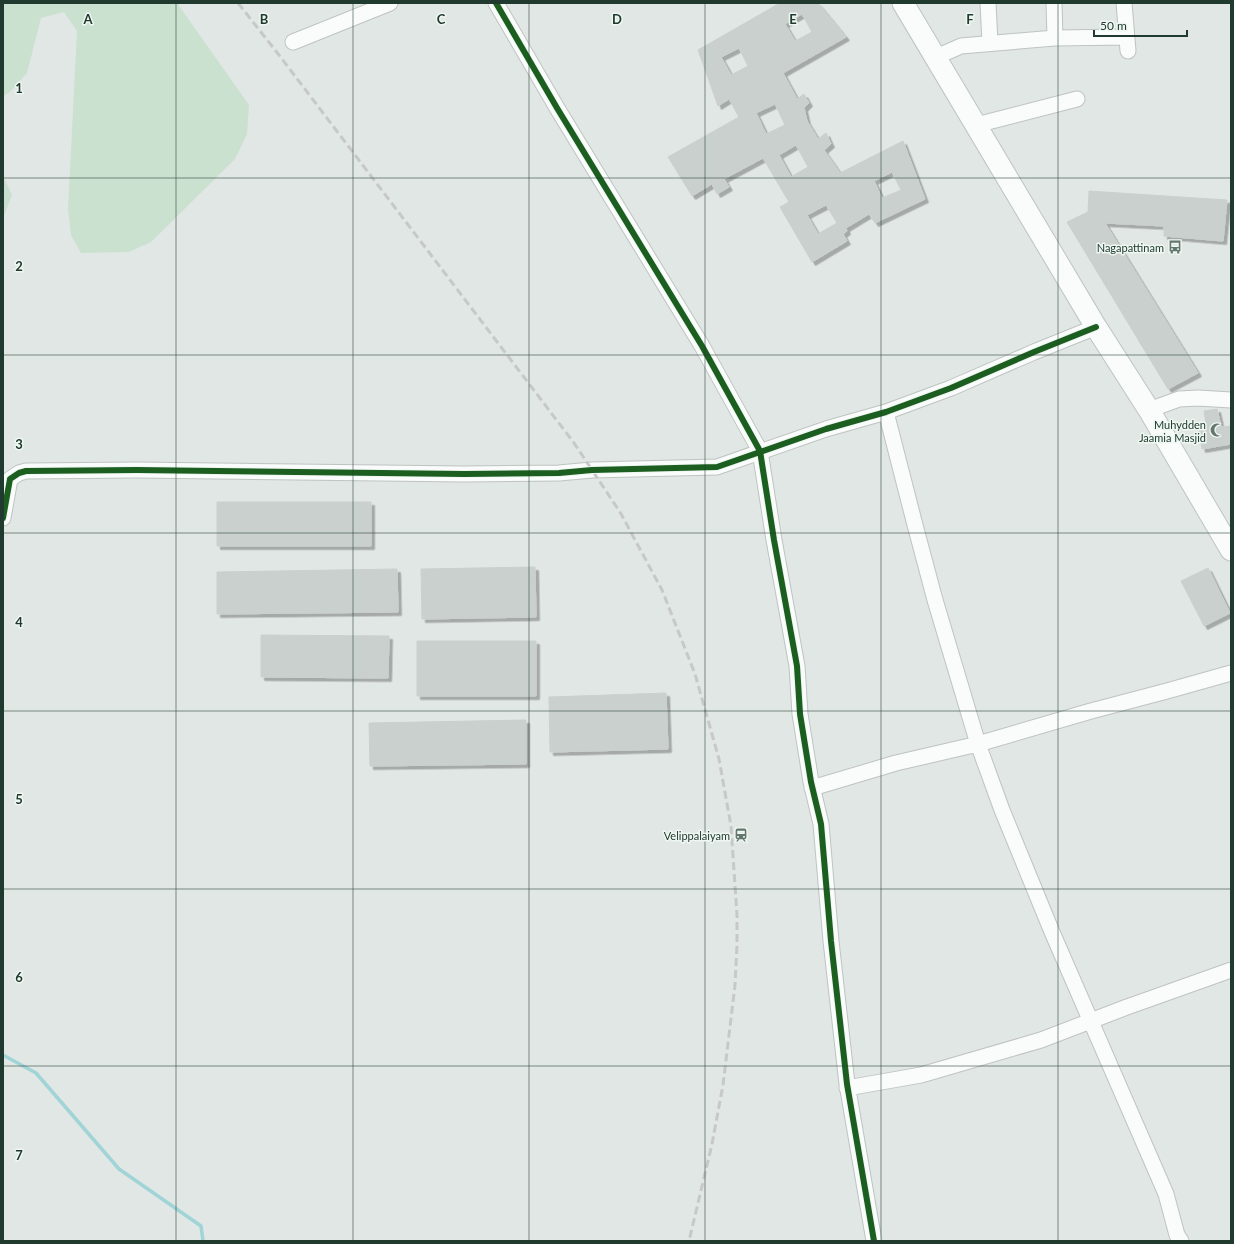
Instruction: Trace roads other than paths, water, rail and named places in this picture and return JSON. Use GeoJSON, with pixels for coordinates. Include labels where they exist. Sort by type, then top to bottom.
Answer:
{"type":"FeatureCollection","features":[{"type":"Feature","properties":{"kind":"main road"},"geometry":{"type":"LineString","coordinates":[[903,3],[1096,327],[1149,410],[1231,550]]}},
{"type":"Feature","properties":{"kind":"street"},"geometry":{"type":"LineString","coordinates":[[293,42],[390,3]]}},
{"type":"Feature","properties":{"kind":"street"},"geometry":{"type":"LineString","coordinates":[[496,3],[557,108],[702,346],[760,451],[774,540],[797,666],[800,714],[812,788],[821,824],[836,996],[847,1088],[874,1241]]}},
{"type":"Feature","properties":{"kind":"street"},"geometry":{"type":"LineString","coordinates":[[988,3],[990,43]]}},
{"type":"Feature","properties":{"kind":"street"},"geometry":{"type":"LineString","coordinates":[[1054,3],[1055,38]]}},
{"type":"Feature","properties":{"kind":"street"},"geometry":{"type":"LineString","coordinates":[[936,58],[961,46],[1055,38],[1127,44],[1124,3]]}},
{"type":"Feature","properties":{"kind":"street"},"geometry":{"type":"LineString","coordinates":[[976,125],[1077,99]]}},
{"type":"Feature","properties":{"kind":"street"},"geometry":{"type":"LineString","coordinates":[[3,518],[10,479],[19,473],[26,471],[137,470],[398,474],[559,473],[592,470],[717,467],[826,429],[886,412],[951,388],[1096,327]]}},
{"type":"Feature","properties":{"kind":"street"},"geometry":{"type":"LineString","coordinates":[[1149,410],[1179,399],[1198,398],[1231,400]]}},
{"type":"Feature","properties":{"kind":"street"},"geometry":{"type":"LineString","coordinates":[[886,412],[935,600],[978,744],[1002,810],[1052,932],[1166,1194],[1177,1235],[1181,1241]]}},
{"type":"Feature","properties":{"kind":"street"},"geometry":{"type":"LineString","coordinates":[[812,788],[896,763],[978,744],[1231,673]]}},
{"type":"Feature","properties":{"kind":"street"},"geometry":{"type":"LineString","coordinates":[[847,1088],[921,1075],[1041,1040],[1231,970]]}},
{"type":"Feature","properties":{"kind":"waterway"},"geometry":{"type":"LineString","coordinates":[[3,1055],[36,1073],[119,1169],[201,1226],[203,1241]]}},
{"type":"Feature","properties":{"kind":"railway"},"geometry":{"type":"LineString","coordinates":[[238,3],[574,443],[620,512],[662,590],[695,674],[719,759],[731,826],[737,915],[737,945],[735,985],[723,1085],[712,1144],[689,1241]]}},
{"type":"Feature","properties":{"kind":"place","name":"Nagapattinam"},"geometry":{"type":"Point","coordinates":[1175,247]}},
{"type":"Feature","properties":{"kind":"place","name":"Muhydden Jaamia Masjid"},"geometry":{"type":"Point","coordinates":[1217,430]}},
{"type":"Feature","properties":{"kind":"place","name":"Velippalaiyam"},"geometry":{"type":"Point","coordinates":[741,835]}}]}
